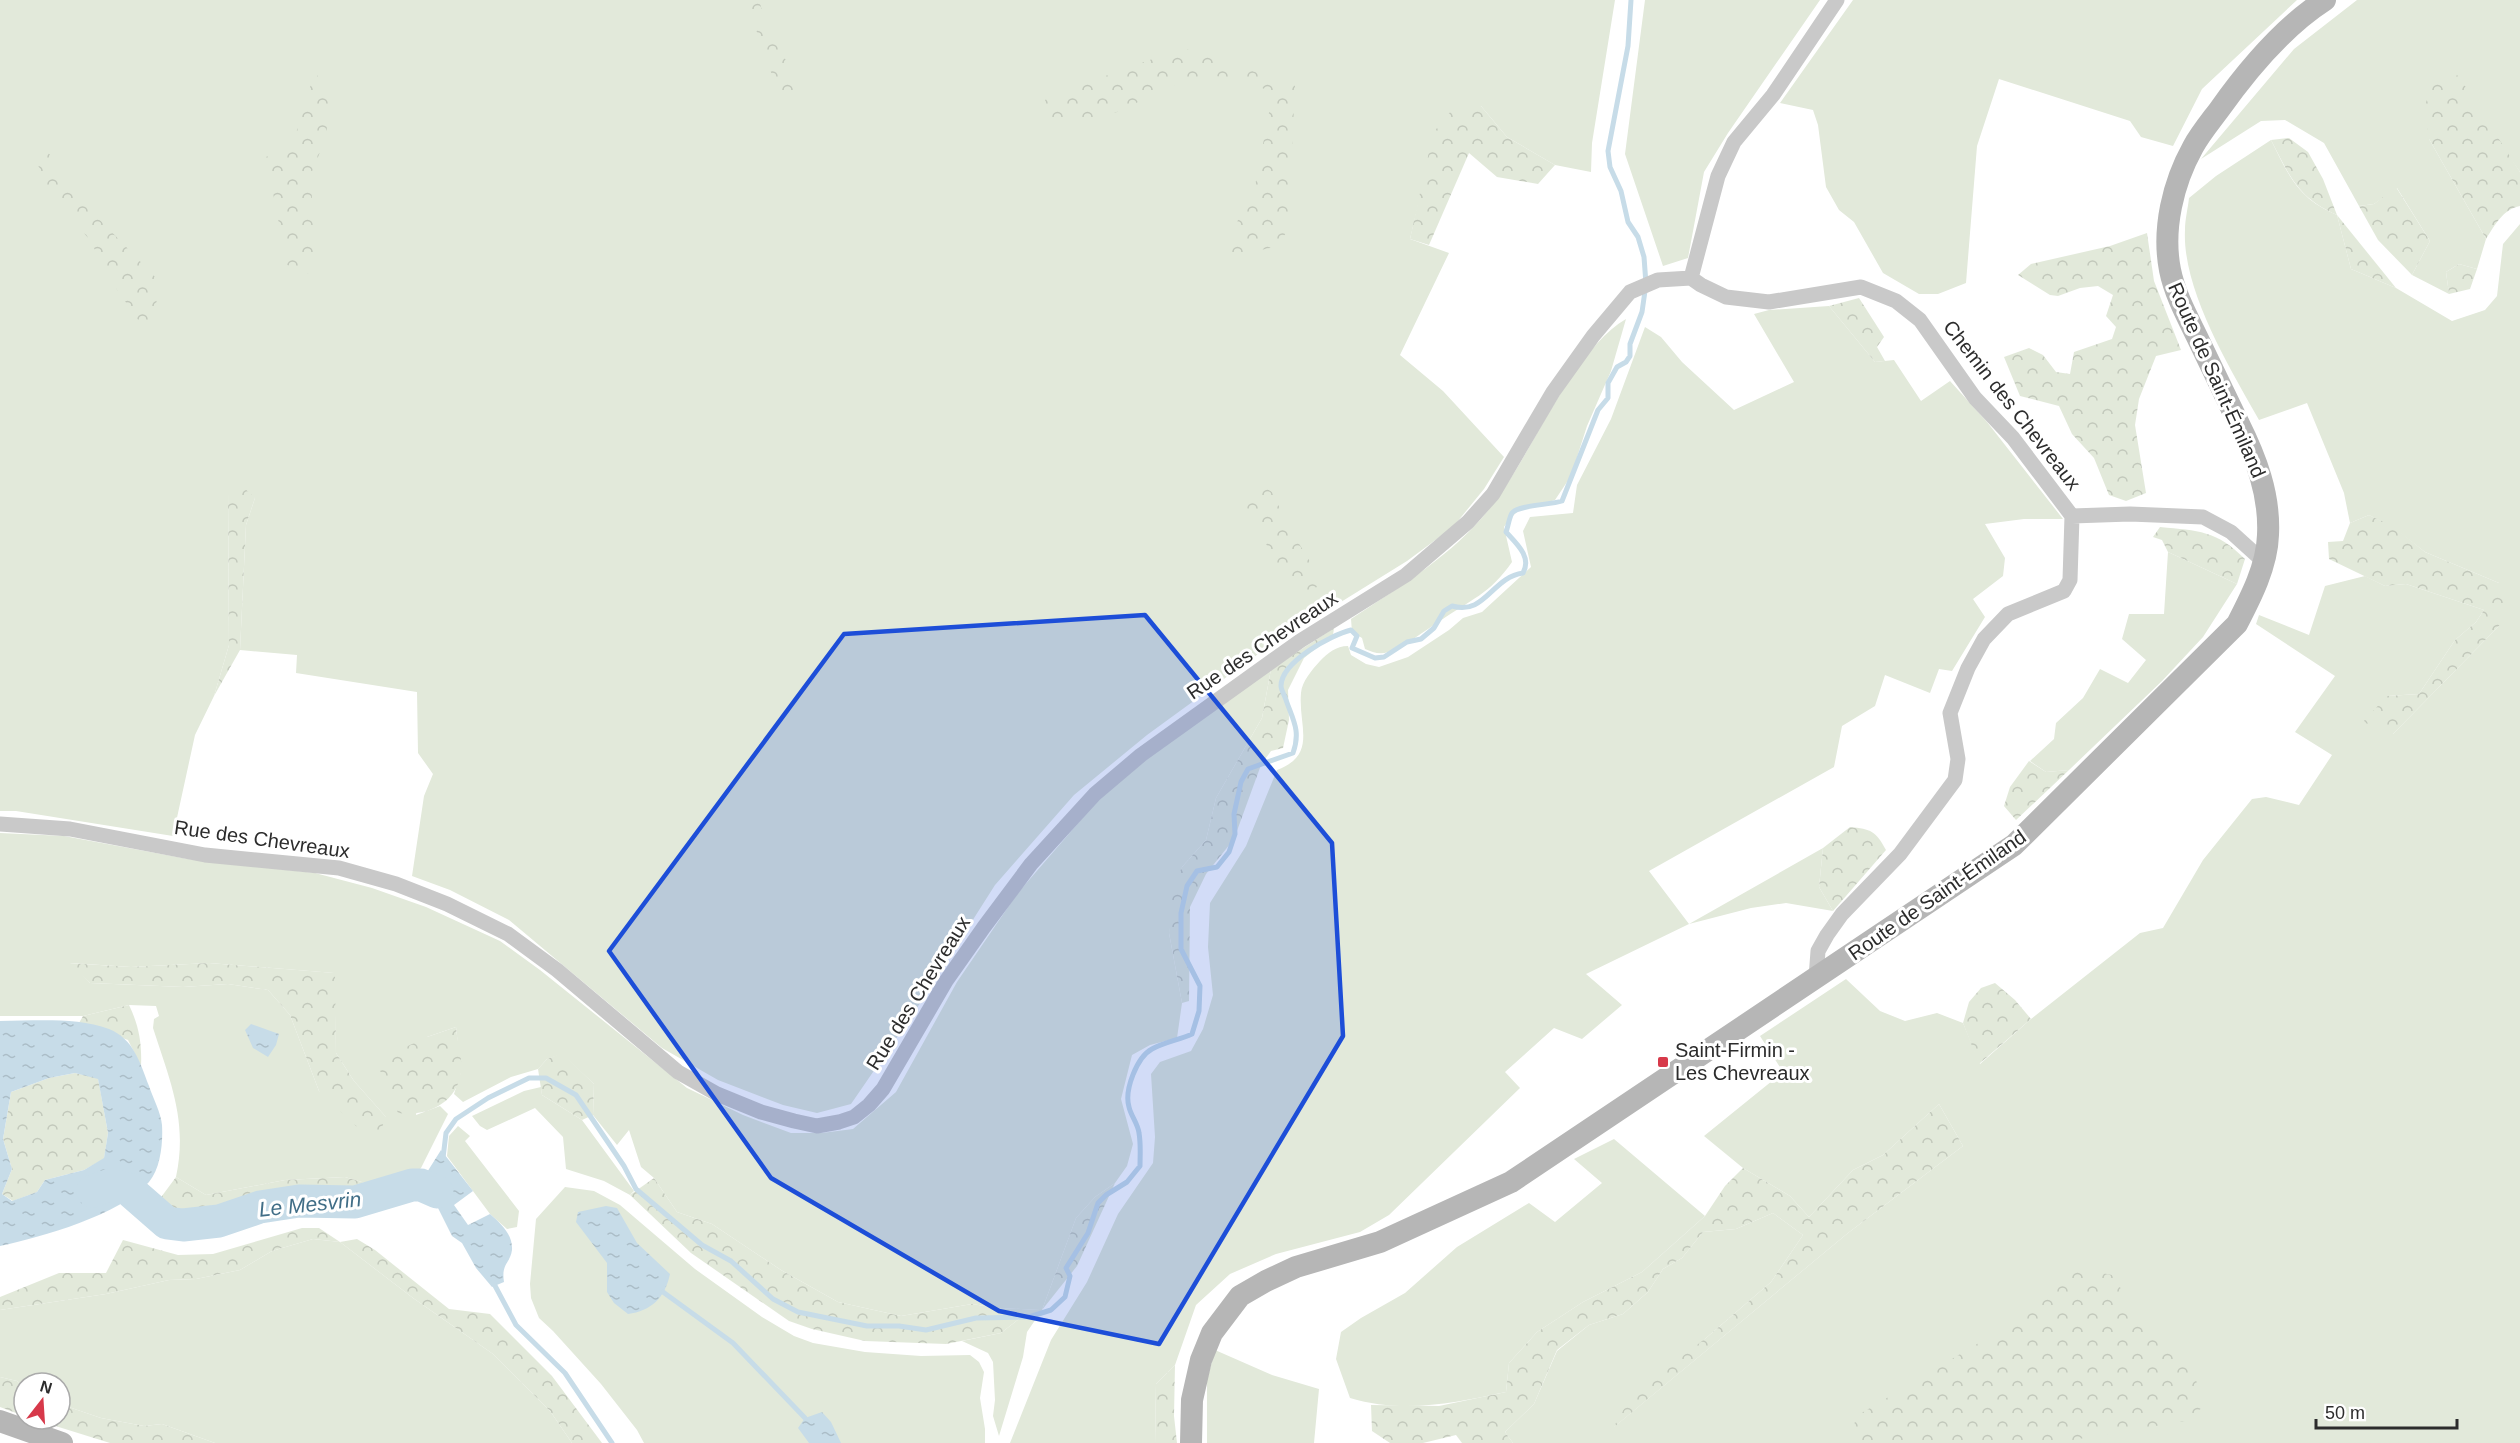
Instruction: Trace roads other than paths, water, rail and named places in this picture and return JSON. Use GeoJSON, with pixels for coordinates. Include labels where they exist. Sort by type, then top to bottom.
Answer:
{"type":"FeatureCollection","features":[{"type":"Feature","properties":{"kind":"main road","name":"Route de Saint-Émiland"},"geometry":{"type":"LineString","coordinates":[[1191,1443],[1192,1400],[1201,1360],[1212,1333],[1240,1296],[1296,1267],[1380,1242],[1511,1182],[2014,845],[2236,624],[2252,596],[2263,561],[2268,536],[2265,492],[2256,459],[2179,297],[2170,269],[2168,238],[2170,210],[2176,188],[2193,147],[2229,95],[2273,44],[2308,11],[2325,0]]}},
{"type":"Feature","properties":{"kind":"main road"},"geometry":{"type":"LineString","coordinates":[[0,1421],[62,1443]]}},
{"type":"Feature","properties":{"kind":"street"},"geometry":{"type":"LineString","coordinates":[[1691,278],[1718,176],[1734,142],[1773,95],[1837,0]]}},
{"type":"Feature","properties":{"kind":"street","name":"Rue des Chevreaux"},"geometry":{"type":"LineString","coordinates":[[0,824],[70,829],[205,855],[339,868],[396,884],[447,904],[508,934],[557,970],[678,1072],[717,1095],[794,1122],[817,1126],[839,1122],[854,1117],[883,1089],[946,981],[984,927],[1031,864],[1095,794],[1141,755],[1300,641],[1406,575],[1468,522],[1493,494],[1553,393],[1593,336],[1630,292],[1658,280],[1691,278]]}},
{"type":"Feature","properties":{"kind":"street","name":"Chemin des Chevreaux"},"geometry":{"type":"LineString","coordinates":[[1691,278],[1726,297],[1769,302],[1861,288],[1896,301],[1920,320],[1976,398],[2013,438],[2072,516],[2070,580],[2064,591],[2008,614],[1984,639],[1968,668],[1950,713],[1958,759],[1955,780],[1900,854],[1842,914],[1832,928],[1818,951],[1816,978]]}},
{"type":"Feature","properties":{"kind":"street"},"geometry":{"type":"LineString","coordinates":[[2072,516],[2130,514],[2203,517],[2231,532],[2263,561]]}},
{"type":"Feature","properties":{"kind":"water"},"geometry":{"type":"Polygon","coordinates":[[[0,1021],[69,1021],[96,1025],[118,1033],[130,1045],[139,1060],[161,1120],[160,1155],[153,1176],[136,1194],[100,1214],[37,1237],[0,1246],[0,1021]],[[75,1073],[49,1078],[11,1092],[3,1139],[12,1169],[2,1194],[12,1201],[37,1192],[45,1180],[84,1170],[104,1158],[108,1133],[98,1079],[75,1073]]]}},
{"type":"Feature","properties":{"kind":"water"},"geometry":{"type":"Polygon","coordinates":[[[251,1024],[279,1034],[276,1045],[268,1057],[253,1048],[245,1030],[251,1024]]]}},
{"type":"Feature","properties":{"kind":"water"},"geometry":{"type":"Polygon","coordinates":[[[441,1150],[473,1191],[454,1205],[468,1225],[490,1214],[508,1234],[512,1250],[504,1271],[504,1282],[492,1287],[476,1268],[462,1243],[452,1236],[437,1206],[423,1195],[421,1185],[424,1177],[441,1150]]]}},
{"type":"Feature","properties":{"kind":"water"},"geometry":{"type":"Polygon","coordinates":[[[606,1206],[617,1208],[637,1243],[670,1274],[661,1296],[644,1310],[628,1314],[614,1303],[607,1292],[607,1263],[576,1222],[578,1212],[606,1206]]]}},
{"type":"Feature","properties":{"kind":"water"},"geometry":{"type":"Polygon","coordinates":[[[822,1412],[831,1422],[841,1443],[809,1443],[798,1428],[805,1418],[822,1412]]]}},
{"type":"Feature","properties":{"kind":"waterway"},"geometry":{"type":"LineString","coordinates":[[443,1158],[446,1133],[456,1119],[488,1098],[529,1078],[546,1078],[576,1095],[624,1166],[636,1189],[702,1245],[731,1261],[773,1299],[798,1312],[867,1326],[899,1326],[926,1330],[976,1318],[1029,1317],[1051,1310],[1065,1297],[1070,1276],[1066,1268],[1088,1233],[1098,1203],[1127,1182],[1140,1166],[1139,1133],[1128,1100],[1130,1083],[1137,1066],[1146,1053],[1152,1049],[1192,1034],[1199,1011],[1200,986],[1181,949],[1181,913],[1187,886],[1197,871],[1217,867],[1229,852],[1235,834],[1234,814],[1241,782],[1248,769],[1293,753],[1296,732],[1281,688],[1283,677],[1289,668],[1308,651],[1332,637],[1351,630],[1357,636],[1352,648],[1375,658],[1384,657],[1407,642],[1421,639],[1434,628],[1444,611],[1452,606],[1463,608],[1473,606],[1503,581],[1523,573],[1526,562],[1522,551],[1506,532],[1511,515],[1515,510],[1521,508],[1562,501],[1598,410],[1608,398],[1608,383],[1617,367],[1626,362],[1630,356],[1630,344],[1642,312],[1646,284],[1644,257],[1638,237],[1628,222],[1621,191],[1610,167],[1608,151],[1628,46],[1631,0]]}},
{"type":"Feature","properties":{"kind":"waterway","name":"Le Mesvrin"},"geometry":{"type":"LineString","coordinates":[[93,1191],[110,1185],[128,1189],[167,1223],[183,1225],[219,1221],[260,1207],[299,1201],[355,1202],[412,1185],[421,1185],[437,1192]]}},
{"type":"Feature","properties":{"kind":"waterway","name":"Le Mesvrin"},"geometry":{"type":"LineString","coordinates":[[493,1282],[516,1325],[565,1373],[612,1443]]}},
{"type":"Feature","properties":{"kind":"waterway"},"geometry":{"type":"LineString","coordinates":[[663,1292],[733,1343],[805,1418]]}},
{"type":"Feature","properties":{"kind":"place","name":"Saint-Firmin - Les Chevreaux"},"geometry":{"type":"Point","coordinates":[1663,1062]}}]}
